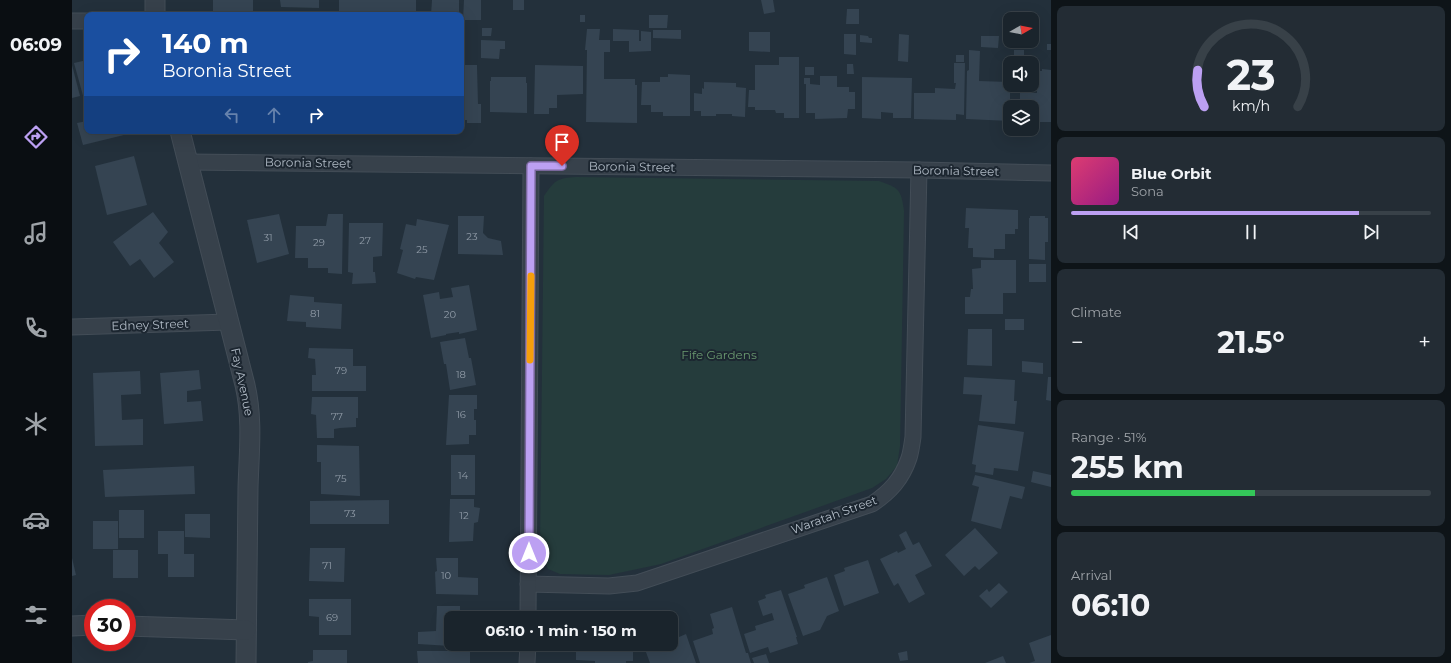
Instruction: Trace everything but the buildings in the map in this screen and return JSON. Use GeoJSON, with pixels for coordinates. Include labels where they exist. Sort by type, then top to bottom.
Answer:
{"type":"FeatureCollection","features":[{"type":"Feature","properties":{"kind":"street"},"geometry":{"type":"LineString","coordinates":[[155,0],[155,12]]}},
{"type":"Feature","properties":{"kind":"street"},"geometry":{"type":"LineString","coordinates":[[72,21],[84,21]]}},
{"type":"Feature","properties":{"kind":"street","name":"Fay Avenue"},"geometry":{"type":"LineString","coordinates":[[181,134],[250,408],[251,426],[248,483],[246,663]]}},
{"type":"Feature","properties":{"kind":"street","name":"Boronia Street"},"geometry":{"type":"LineString","coordinates":[[188,162],[919,170],[1051,173]]}},
{"type":"Feature","properties":{"kind":"street"},"geometry":{"type":"LineString","coordinates":[[528,611],[531,166]]}},
{"type":"Feature","properties":{"kind":"street","name":"Waratah Street"},"geometry":{"type":"LineString","coordinates":[[528,584],[609,586],[637,582],[872,504],[885,495],[895,485],[909,458],[913,437],[919,170]]}},
{"type":"Feature","properties":{"kind":"street","name":"Edney Street"},"geometry":{"type":"LineString","coordinates":[[72,327],[228,322]]}},
{"type":"Feature","properties":{"kind":"street"},"geometry":{"type":"LineString","coordinates":[[72,626],[84,625]]}},
{"type":"Feature","properties":{"kind":"street"},"geometry":{"type":"LineString","coordinates":[[136,626],[246,630]]}},
{"type":"Feature","properties":{"kind":"street"},"geometry":{"type":"LineString","coordinates":[[527,663],[528,651]]}},
{"type":"Feature","properties":{"kind":"green space","name":"Fife Gardens"},"geometry":{"type":"Polygon","coordinates":[[[576,177],[879,181],[898,190],[902,198],[904,211],[900,446],[897,466],[886,479],[872,488],[661,564],[609,575],[560,574],[548,569],[540,550],[544,196],[560,179],[576,177]]]}},
{"type":"Feature","properties":{"kind":"slow traffic"},"geometry":{"type":"LineString","coordinates":[[530,360],[531,276]]}},
{"type":"Feature","properties":{"kind":"route"},"geometry":{"type":"LineString","coordinates":[[529,553],[531,166],[562,166]]}}]}
